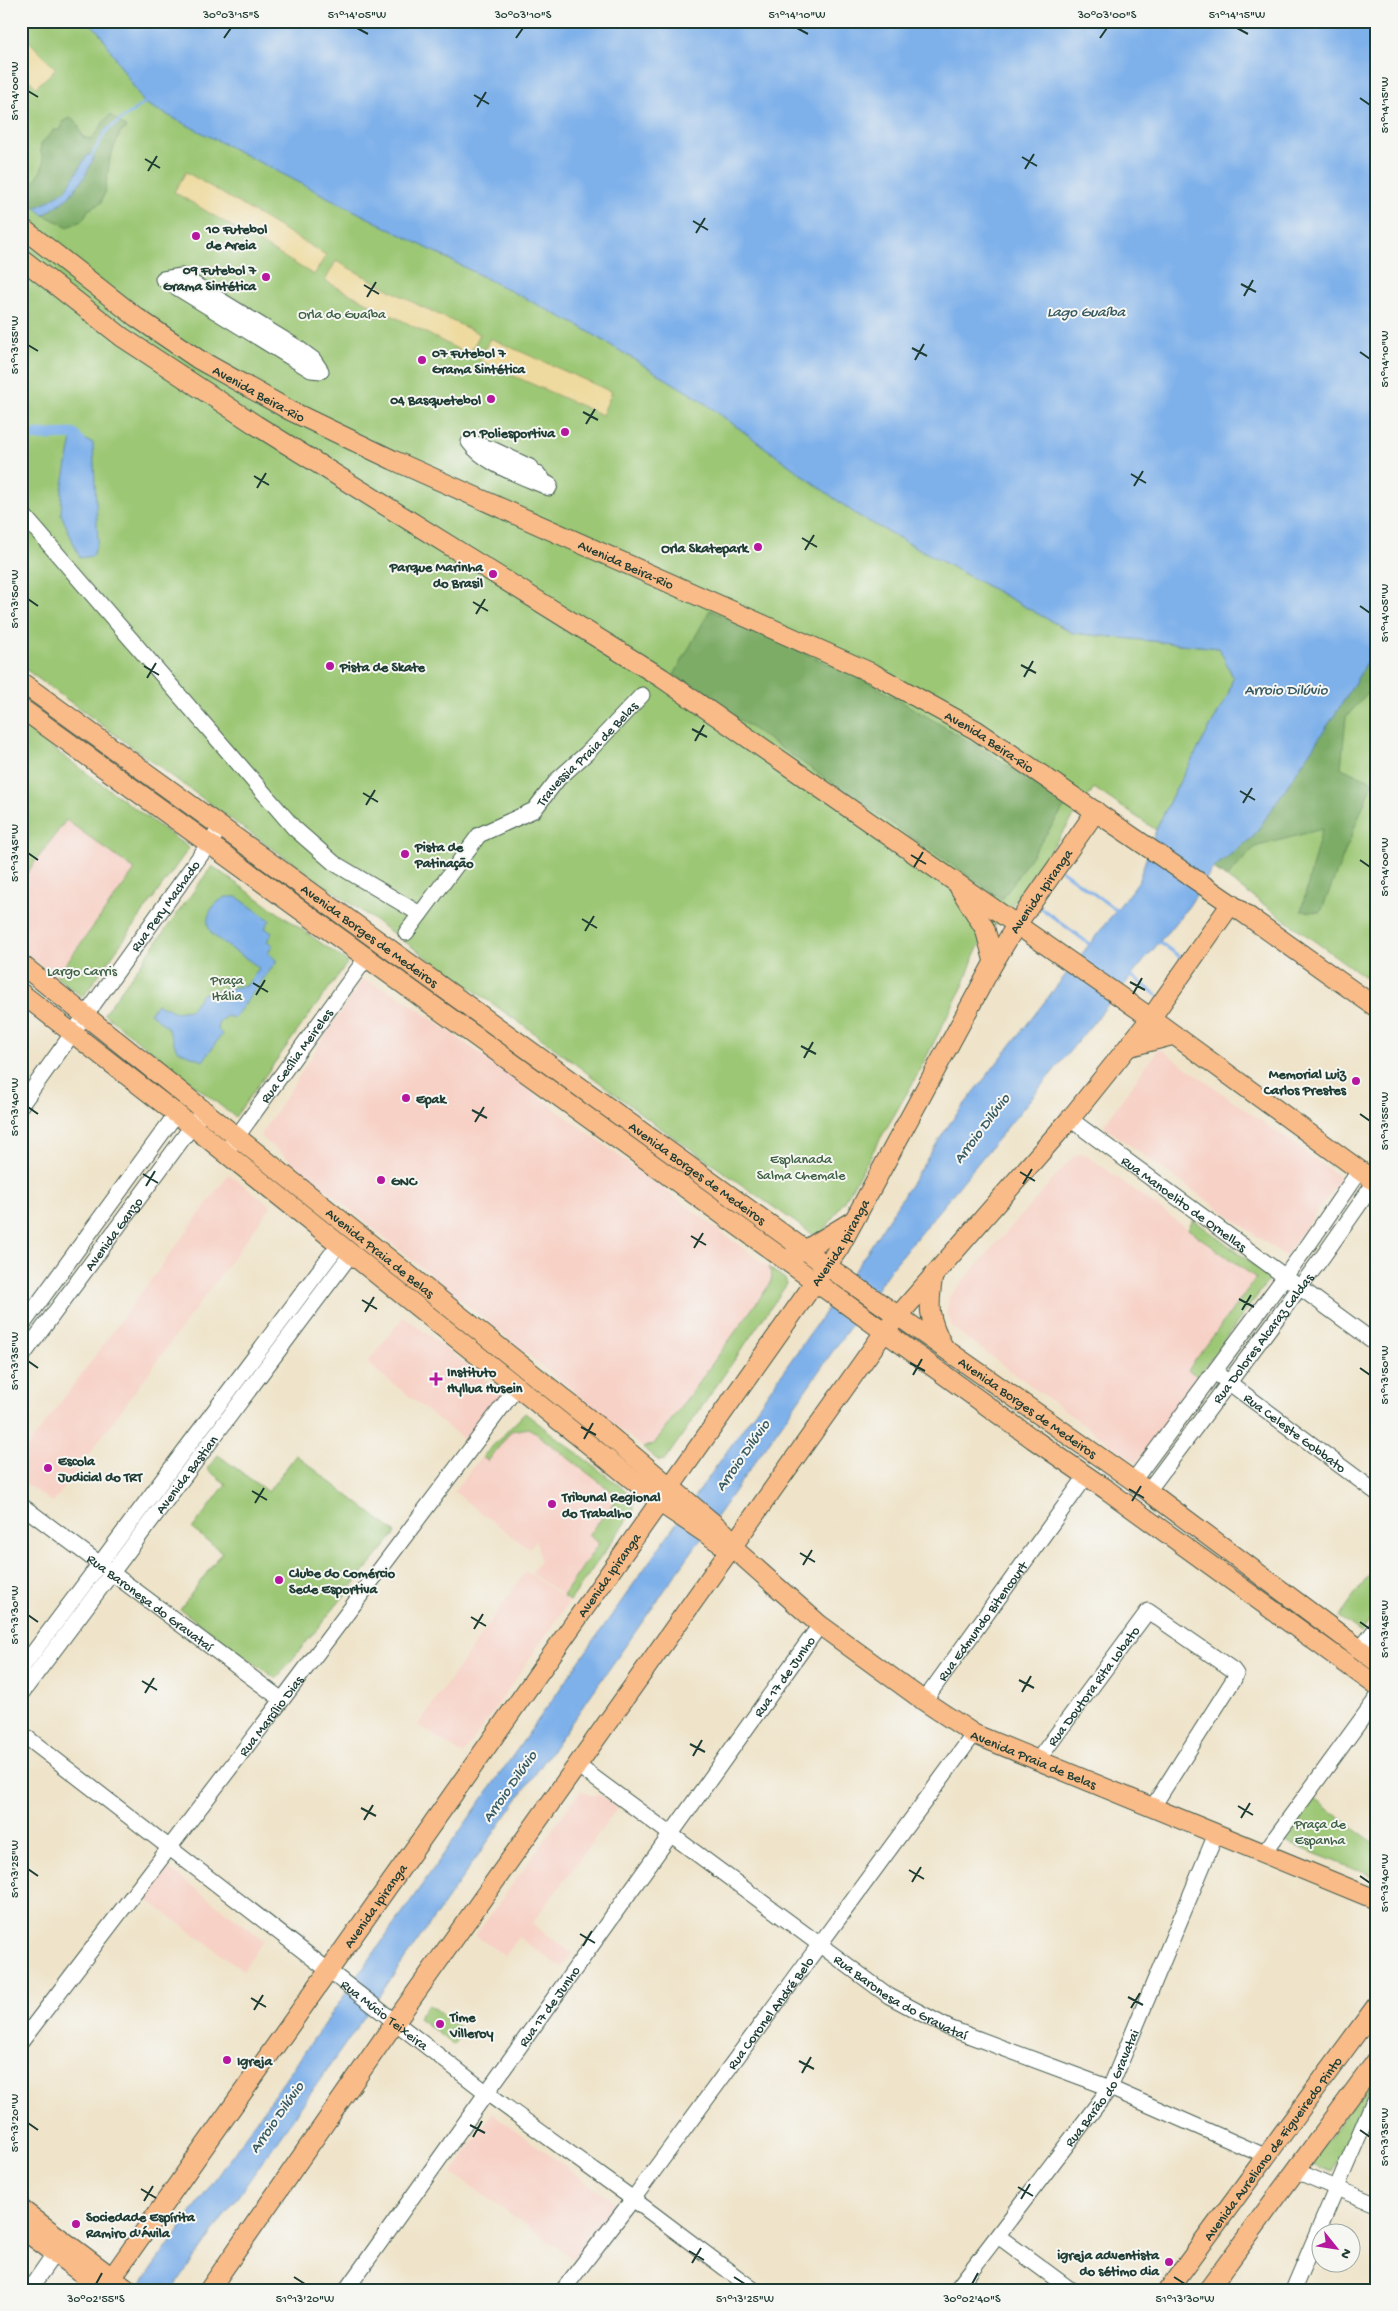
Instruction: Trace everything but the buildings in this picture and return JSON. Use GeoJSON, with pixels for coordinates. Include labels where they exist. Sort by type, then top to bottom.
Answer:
{"type":"FeatureCollection","features":[{"type":"Feature","properties":{"kind":"main road","name":"Avenida Beira-Rio"},"geometry":{"type":"LineString","coordinates":[[21,227],[136,317],[198,359],[291,411],[393,460],[874,674],[976,730],[1120,827],[1377,1008]]}},
{"type":"Feature","properties":{"kind":"main road","name":"Avenida Beira-Rio"},"geometry":{"type":"LineString","coordinates":[[21,258],[122,337],[224,404],[662,678],[1151,1018],[1376,1183]]}},
{"type":"Feature","properties":{"kind":"main road","name":"Avenida Borges de Medeiros"},"geometry":{"type":"LineString","coordinates":[[21,682],[221,827],[402,942],[805,1250],[1140,1486],[1377,1662]]}},
{"type":"Feature","properties":{"kind":"main road","name":"Avenida Borges de Medeiros"},"geometry":{"type":"LineString","coordinates":[[21,708],[367,956],[528,1076],[1107,1490]]}},
{"type":"Feature","properties":{"kind":"main road","name":"Avenida Ipiranga"},"geometry":{"type":"LineString","coordinates":[[113,2287],[333,1976],[642,1525],[670,1499],[834,1271],[855,1219],[994,962],[1017,924],[1096,811]]}},
{"type":"Feature","properties":{"kind":"main road"},"geometry":{"type":"LineString","coordinates":[[954,880],[986,929],[994,962]]}},
{"type":"Feature","properties":{"kind":"main road"},"geometry":{"type":"LineString","coordinates":[[209,2290],[390,2018],[577,1765],[725,1541],[879,1326],[891,1310],[933,1275],[1070,1119],[1151,1018],[1231,904]]}},
{"type":"Feature","properties":{"kind":"main road","name":"Avenida Praia de Belas"},"geometry":{"type":"LineString","coordinates":[[21,964],[605,1432],[670,1499],[725,1541],[820,1625],[924,1701],[974,1734],[1377,1900]]}},
{"type":"Feature","properties":{"kind":"main road","name":"Avenida Praia de Belas"},"geometry":{"type":"LineString","coordinates":[[21,993],[226,1153],[632,1480],[670,1499]]}},
{"type":"Feature","properties":{"kind":"main road"},"geometry":{"type":"LineString","coordinates":[[1128,1046],[1174,1035]]}},
{"type":"Feature","properties":{"kind":"main road"},"geometry":{"type":"LineString","coordinates":[[782,1257],[805,1250],[855,1219]]}},
{"type":"Feature","properties":{"kind":"main road"},"geometry":{"type":"LineString","coordinates":[[933,1275],[929,1301],[930,1318],[944,1349]]}},
{"type":"Feature","properties":{"kind":"main road"},"geometry":{"type":"LineString","coordinates":[[632,1480],[639,1493],[642,1525]]}},
{"type":"Feature","properties":{"kind":"main road"},"geometry":{"type":"LineString","coordinates":[[1107,1490],[1140,1486]]}},
{"type":"Feature","properties":{"kind":"main road"},"geometry":{"type":"LineString","coordinates":[[1107,1490],[1377,1686]]}},
{"type":"Feature","properties":{"kind":"main road","name":"Avenida Aureliano de Figueiredo Pinto"},"geometry":{"type":"LineString","coordinates":[[1168,2290],[1377,2005]]}},
{"type":"Feature","properties":{"kind":"main road"},"geometry":{"type":"LineString","coordinates":[[1208,2290],[1377,2060]]}},
{"type":"Feature","properties":{"kind":"main road"},"geometry":{"type":"LineString","coordinates":[[21,2209],[113,2287]]}},
{"type":"Feature","properties":{"kind":"main road"},"geometry":{"type":"LineString","coordinates":[[21,2228],[54,2254],[113,2287]]}},
{"type":"Feature","properties":{"kind":"street"},"geometry":{"type":"LineString","coordinates":[[181,276],[298,348],[313,359],[321,371],[311,370],[163,279],[181,276]]}},
{"type":"Feature","properties":{"kind":"street"},"geometry":{"type":"LineString","coordinates":[[469,442],[494,450],[530,467],[533,472],[538,474],[537,476],[542,478],[541,480],[550,485],[549,488],[489,460],[477,452],[469,442]]}},
{"type":"Feature","properties":{"kind":"street"},"geometry":{"type":"LineString","coordinates":[[21,512],[294,828],[334,863],[420,914]]}},
{"type":"Feature","properties":{"kind":"street","name":"Travessia Praia de Belas"},"geometry":{"type":"LineString","coordinates":[[402,942],[420,914],[478,835],[534,810],[558,779],[588,753],[644,693],[662,678]]}},
{"type":"Feature","properties":{"kind":"street","name":"Rua Pery Machado"},"geometry":{"type":"LineString","coordinates":[[21,1105],[221,827]]}},
{"type":"Feature","properties":{"kind":"street","name":"Rua Cecília Meireles"},"geometry":{"type":"LineString","coordinates":[[226,1153],[367,956]]}},
{"type":"Feature","properties":{"kind":"street","name":"Avenida Ganzo"},"geometry":{"type":"LineString","coordinates":[[21,1358],[204,1109]]}},
{"type":"Feature","properties":{"kind":"street","name":"Avenida Ganzo"},"geometry":{"type":"LineString","coordinates":[[21,1327],[26,1311],[99,1220],[176,1114]]}},
{"type":"Feature","properties":{"kind":"street","name":"Rua Manoelito de Ornellas"},"geometry":{"type":"LineString","coordinates":[[1070,1119],[1299,1287]]}},
{"type":"Feature","properties":{"kind":"street","name":"Rua Dolores Alcaraz Caldas"},"geometry":{"type":"LineString","coordinates":[[1140,1486],[1213,1371],[1309,1244],[1359,1171]]}},
{"type":"Feature","properties":{"kind":"street","name":"Rua Dolores Alcaraz Caldas"},"geometry":{"type":"LineString","coordinates":[[1140,1486],[1228,1382],[1324,1256],[1376,1183]]}},
{"type":"Feature","properties":{"kind":"street"},"geometry":{"type":"LineString","coordinates":[[99,1220],[114,1231]]}},
{"type":"Feature","properties":{"kind":"street"},"geometry":{"type":"LineString","coordinates":[[1309,1244],[1324,1256]]}},
{"type":"Feature","properties":{"kind":"street","name":"Avenida Bastian"},"geometry":{"type":"LineString","coordinates":[[21,1694],[190,1468],[272,1347],[345,1249]]}},
{"type":"Feature","properties":{"kind":"street"},"geometry":{"type":"LineString","coordinates":[[1299,1287],[1377,1344]]}},
{"type":"Feature","properties":{"kind":"street"},"geometry":{"type":"LineString","coordinates":[[26,1311],[45,1327]]}},
{"type":"Feature","properties":{"kind":"street","name":"Avenida Bastian"},"geometry":{"type":"LineString","coordinates":[[21,1669],[178,1460],[272,1347]]}},
{"type":"Feature","properties":{"kind":"street","name":"Rua Celeste Gobbato"},"geometry":{"type":"LineString","coordinates":[[1213,1371],[1377,1494]]}},
{"type":"Feature","properties":{"kind":"street","name":"Rua Marcílio Dias"},"geometry":{"type":"LineString","coordinates":[[21,2042],[282,1700],[517,1387]]}},
{"type":"Feature","properties":{"kind":"street"},"geometry":{"type":"LineString","coordinates":[[178,1460],[190,1468]]}},
{"type":"Feature","properties":{"kind":"street","name":"Rua Edmundo Bitencourt"},"geometry":{"type":"LineString","coordinates":[[924,1701],[1086,1476]]}},
{"type":"Feature","properties":{"kind":"street","name":"Rua Baronesa do Gravataí"},"geometry":{"type":"LineString","coordinates":[[21,1505],[282,1700]]}},
{"type":"Feature","properties":{"kind":"street","name":"Rua Doutora Rita Lobato"},"geometry":{"type":"LineString","coordinates":[[1037,1761],[1148,1611],[1233,1670],[1236,1674],[1152,1808]]}},
{"type":"Feature","properties":{"kind":"street","name":"Rua 17 de Junho"},"geometry":{"type":"LineString","coordinates":[[346,2290],[673,1834],[820,1625]]}},
{"type":"Feature","properties":{"kind":"street"},"geometry":{"type":"LineString","coordinates":[[1360,1650],[1377,1627]]}},
{"type":"Feature","properties":{"kind":"street"},"geometry":{"type":"LineString","coordinates":[[1264,1853],[1377,1698]]}},
{"type":"Feature","properties":{"kind":"street","name":"Rua Múcio Teixeira"},"geometry":{"type":"LineString","coordinates":[[21,1734],[487,2093],[754,2290]]}},
{"type":"Feature","properties":{"kind":"street","name":"Rua Coronel André Belo"},"geometry":{"type":"LineString","coordinates":[[563,2290],[633,2199],[974,1734]]}},
{"type":"Feature","properties":{"kind":"street","name":"Rua Baronesa do Gravataí"},"geometry":{"type":"LineString","coordinates":[[577,1765],[890,1996],[949,2028],[1110,2088],[1265,2156]]}},
{"type":"Feature","properties":{"kind":"street","name":"Rua Barão do Gravatai"},"geometry":{"type":"LineString","coordinates":[[956,2290],[1110,2088],[1216,1834]]}},
{"type":"Feature","properties":{"kind":"street"},"geometry":{"type":"LineString","coordinates":[[1293,2290],[1377,2093]]}},
{"type":"Feature","properties":{"kind":"street"},"geometry":{"type":"LineString","coordinates":[[1296,2171],[1377,2205]]}},
{"type":"Feature","properties":{"kind":"street"},"geometry":{"type":"LineString","coordinates":[[998,2236],[1071,2290]]}},
{"type":"Feature","properties":{"kind":"street"},"geometry":{"type":"LineString","coordinates":[[28,2290],[54,2254]]}},
{"type":"Feature","properties":{"kind":"shaded area"},"geometry":{"type":"Polygon","coordinates":[[[66,820],[135,870],[56,977],[21,949],[21,881],[66,820]]]}},
{"type":"Feature","properties":{"kind":"shaded area"},"geometry":{"type":"Polygon","coordinates":[[[364,980],[398,995],[503,1070],[787,1281],[787,1284],[665,1460],[659,1461],[260,1136],[361,981],[364,980]]]}},
{"type":"Feature","properties":{"kind":"shaded area"},"geometry":{"type":"Polygon","coordinates":[[[1159,1048],[1341,1178],[1285,1256],[1103,1126],[1159,1048]]]}},
{"type":"Feature","properties":{"kind":"shaded area"},"geometry":{"type":"Polygon","coordinates":[[[1079,1154],[1086,1155],[1188,1229],[1194,1220],[1271,1277],[1136,1463],[953,1328],[946,1313],[949,1297],[1073,1157],[1079,1154]]]}},
{"type":"Feature","properties":{"kind":"shaded area"},"geometry":{"type":"Polygon","coordinates":[[[229,1174],[271,1206],[53,1503],[21,1480],[21,1456],[229,1174]]]}},
{"type":"Feature","properties":{"kind":"shaded area"},"geometry":{"type":"Polygon","coordinates":[[[404,1316],[504,1394],[467,1442],[367,1363],[404,1316]]]}},
{"type":"Feature","properties":{"kind":"shaded area","name":"Tribunal Regional do Trabalho"},"geometry":{"type":"Polygon","coordinates":[[[525,1413],[634,1497],[634,1510],[570,1601],[531,1573],[540,1561],[536,1540],[529,1549],[454,1492],[477,1462],[525,1413]]]}},
{"type":"Feature","properties":{"kind":"shaded area"},"geometry":{"type":"Polygon","coordinates":[[[526,1571],[569,1602],[463,1755],[418,1725],[526,1571]]]}},
{"type":"Feature","properties":{"kind":"shaded area"},"geometry":{"type":"Polygon","coordinates":[[[581,1790],[592,1796],[600,1795],[618,1807],[532,1924],[572,1953],[562,1968],[518,1937],[505,1956],[475,1936],[581,1790]]]}},
{"type":"Feature","properties":{"kind":"shaded area"},"geometry":{"type":"Polygon","coordinates":[[[169,1869],[264,1940],[243,1970],[146,1899],[169,1869]]]}},
{"type":"Feature","properties":{"kind":"shaded area"},"geometry":{"type":"Polygon","coordinates":[[[492,2113],[615,2203],[574,2259],[453,2173],[492,2113]]]}},
{"type":"Feature","properties":{"kind":"green space","name":"Parque Marinha do Brasil"},"geometry":{"type":"Polygon","coordinates":[[[21,21],[88,21],[99,32],[145,103],[581,327],[699,399],[857,515],[1073,633],[1219,648],[1233,677],[1228,695],[1173,794],[1156,830],[1094,788],[1012,905],[983,940],[975,953],[964,984],[914,1081],[844,1201],[824,1231],[815,1236],[652,1122],[537,1035],[235,822],[21,666],[21,21]]]}},
{"type":"Feature","properties":{"kind":"green space"},"geometry":{"type":"Polygon","coordinates":[[[110,115],[127,128],[120,133],[110,158],[105,192],[101,203],[88,210],[83,220],[68,227],[44,215],[69,197],[85,176],[94,157],[91,154],[87,156],[66,190],[40,206],[34,207],[22,196],[38,176],[42,167],[41,147],[43,141],[53,130],[61,130],[62,122],[69,118],[76,121],[83,137],[90,139],[110,115]]]}},
{"type":"Feature","properties":{"kind":"green space"},"geometry":{"type":"Polygon","coordinates":[[[710,610],[868,682],[989,753],[1066,805],[1002,899],[674,675],[710,610]]]}},
{"type":"Feature","properties":{"kind":"green space"},"geometry":{"type":"Polygon","coordinates":[[[1377,646],[1377,986],[1213,868],[1253,837],[1377,646]]]}},
{"type":"Feature","properties":{"kind":"green space"},"geometry":{"type":"Polygon","coordinates":[[[1377,646],[1377,683],[1346,717],[1341,768],[1373,781],[1321,912],[1301,911],[1322,829],[1255,847],[1226,878],[1213,868],[1253,837],[1340,707],[1377,646]]]}},
{"type":"Feature","properties":{"kind":"green space","name":"Largo Carris"},"geometry":{"type":"Polygon","coordinates":[[[21,725],[189,848],[83,997],[56,977],[135,870],[66,820],[21,881],[21,725]]]}},
{"type":"Feature","properties":{"kind":"green space","name":"Praça Itália"},"geometry":{"type":"Polygon","coordinates":[[[212,866],[348,962],[235,1117],[104,1014],[212,866]]]}},
{"type":"Feature","properties":{"kind":"green space"},"geometry":{"type":"Polygon","coordinates":[[[1194,1220],[1271,1277],[1198,1376],[1188,1370],[1256,1278],[1188,1229],[1194,1220]]]}},
{"type":"Feature","properties":{"kind":"green space"},"geometry":{"type":"Polygon","coordinates":[[[768,1267],[785,1279],[787,1284],[665,1460],[659,1461],[643,1448],[654,1444],[770,1284],[772,1276],[768,1267]]]}},
{"type":"Feature","properties":{"kind":"green space"},"geometry":{"type":"Polygon","coordinates":[[[525,1413],[634,1497],[634,1510],[570,1601],[563,1596],[599,1543],[588,1535],[619,1497],[529,1428],[511,1431],[488,1461],[482,1457],[525,1413]]]}},
{"type":"Feature","properties":{"kind":"green space","name":"Clube do Comércio Sede Esportiva"},"geometry":{"type":"Polygon","coordinates":[[[218,1455],[268,1492],[296,1455],[396,1533],[276,1679],[180,1609],[222,1552],[192,1529],[226,1484],[207,1469],[218,1455]]]}},
{"type":"Feature","properties":{"kind":"green space"},"geometry":{"type":"Polygon","coordinates":[[[1377,1564],[1377,1611],[1361,1633],[1339,1617],[1377,1564]]]}},
{"type":"Feature","properties":{"kind":"green space","name":"Praça de Espanha"},"geometry":{"type":"Polygon","coordinates":[[[1314,1799],[1377,1845],[1377,1878],[1283,1841],[1314,1799]]]}},
{"type":"Feature","properties":{"kind":"green space","name":"Time Villeroy"},"geometry":{"type":"Polygon","coordinates":[[[428,2004],[464,2031],[454,2045],[418,2018],[428,2004]]]}},
{"type":"Feature","properties":{"kind":"green space"},"geometry":{"type":"Polygon","coordinates":[[[1369,2081],[1372,2084],[1332,2172],[1311,2163],[1369,2081]]]}},
{"type":"Feature","properties":{"kind":"sand"},"geometry":{"type":"Polygon","coordinates":[[[21,33],[56,69],[36,87],[21,72],[21,33]]]}},
{"type":"Feature","properties":{"kind":"sand"},"geometry":{"type":"Polygon","coordinates":[[[186,172],[326,255],[314,275],[174,192],[186,172]]]}},
{"type":"Feature","properties":{"kind":"sand"},"geometry":{"type":"Polygon","coordinates":[[[336,261],[420,306],[480,334],[469,355],[325,281],[336,261]]]}},
{"type":"Feature","properties":{"kind":"sand"},"geometry":{"type":"Polygon","coordinates":[[[490,338],[612,392],[602,415],[480,361],[490,338]]]}},
{"type":"Feature","properties":{"kind":"water","name":"Lago Guaíba"},"geometry":{"type":"Polygon","coordinates":[[[88,21],[1377,21],[1377,646],[1340,707],[1253,837],[1213,868],[1189,906],[890,1270],[172,2290],[137,2290],[865,1255],[950,1123],[1138,882],[1156,830],[1173,794],[1228,695],[1233,677],[1219,648],[1073,633],[857,515],[699,399],[581,327],[144,103],[99,32],[88,21]]]}},
{"type":"Feature","properties":{"kind":"water"},"geometry":{"type":"Polygon","coordinates":[[[91,154],[94,157],[85,176],[69,197],[44,215],[34,207],[40,206],[66,190],[87,156],[91,154]]]}},
{"type":"Feature","properties":{"kind":"water"},"geometry":{"type":"Polygon","coordinates":[[[73,434],[93,443],[98,540],[93,556],[80,558],[61,514],[62,489],[73,434]]]}},
{"type":"Feature","properties":{"kind":"water"},"geometry":{"type":"Polygon","coordinates":[[[226,897],[237,897],[270,920],[265,928],[272,933],[267,941],[273,945],[268,953],[277,961],[234,1018],[227,1016],[219,1021],[218,1030],[222,1034],[203,1061],[177,1050],[167,1027],[150,1013],[157,1004],[176,1012],[190,1010],[202,994],[247,985],[259,968],[220,941],[211,932],[208,916],[213,907],[226,897]]]}},
{"type":"Feature","properties":{"kind":"waterway"},"geometry":{"type":"LineString","coordinates":[[91,157],[106,131],[144,103]]}},
{"type":"Feature","properties":{"kind":"waterway"},"geometry":{"type":"LineString","coordinates":[[21,436],[73,434],[82,444]]}},
{"type":"Feature","properties":{"kind":"waterway"},"geometry":{"type":"LineString","coordinates":[[1061,870],[1119,912]]}},
{"type":"Feature","properties":{"kind":"waterway"},"geometry":{"type":"LineString","coordinates":[[1037,905],[1092,946]]}},
{"type":"Feature","properties":{"kind":"waterway"},"geometry":{"type":"LineString","coordinates":[[1158,941],[1183,959]]}},
{"type":"Feature","properties":{"kind":"waterway"},"geometry":{"type":"LineString","coordinates":[[1129,974],[1158,996]]}},
{"type":"Feature","properties":{"kind":"place","name":"10 Futebol de Areia"},"geometry":{"type":"Point","coordinates":[196,236]}},
{"type":"Feature","properties":{"kind":"place","name":"09 Futebol 7 Grama Sintética"},"geometry":{"type":"Point","coordinates":[266,277]}},
{"type":"Feature","properties":{"kind":"place","name":"07 Futebol 7 Grama Sintética"},"geometry":{"type":"Point","coordinates":[422,360]}},
{"type":"Feature","properties":{"kind":"place","name":"04 Basquetebol"},"geometry":{"type":"Point","coordinates":[491,399]}},
{"type":"Feature","properties":{"kind":"place","name":"01 Poliesportiva"},"geometry":{"type":"Point","coordinates":[565,432]}},
{"type":"Feature","properties":{"kind":"place","name":"Orla Skatepark"},"geometry":{"type":"Point","coordinates":[758,547]}},
{"type":"Feature","properties":{"kind":"place","name":"Parque Marinha do Brasil"},"geometry":{"type":"Point","coordinates":[493,574]}},
{"type":"Feature","properties":{"kind":"place","name":"Pista de Skate"},"geometry":{"type":"Point","coordinates":[330,666]}},
{"type":"Feature","properties":{"kind":"place","name":"Pista de Patinação"},"geometry":{"type":"Point","coordinates":[405,854]}},
{"type":"Feature","properties":{"kind":"place","name":"Memorial Luiz Carlos Prestes"},"geometry":{"type":"Point","coordinates":[1356,1081]}},
{"type":"Feature","properties":{"kind":"place","name":"Epak"},"geometry":{"type":"Point","coordinates":[406,1098]}},
{"type":"Feature","properties":{"kind":"place","name":"GNC"},"geometry":{"type":"Point","coordinates":[381,1180]}},
{"type":"Feature","properties":{"kind":"place","name":"Instituto Hyllua Husein"},"geometry":{"type":"Point","coordinates":[436,1379]}},
{"type":"Feature","properties":{"kind":"place","name":"Escola Judicial do TRT"},"geometry":{"type":"Point","coordinates":[48,1468]}},
{"type":"Feature","properties":{"kind":"place","name":"Tribunal Regional do Trabalho"},"geometry":{"type":"Point","coordinates":[552,1504]}},
{"type":"Feature","properties":{"kind":"place","name":"Clube do Comércio Sede Esportiva"},"geometry":{"type":"Point","coordinates":[279,1580]}},
{"type":"Feature","properties":{"kind":"place","name":"Time Villeroy"},"geometry":{"type":"Point","coordinates":[440,2024]}},
{"type":"Feature","properties":{"kind":"place","name":"Igreja"},"geometry":{"type":"Point","coordinates":[227,2060]}},
{"type":"Feature","properties":{"kind":"place","name":"Sociedade Espírita Ramiro d'Ávila"},"geometry":{"type":"Point","coordinates":[76,2224]}},
{"type":"Feature","properties":{"kind":"place","name":"igreja adventista do sétimo dia"},"geometry":{"type":"Point","coordinates":[1169,2262]}},
{"type":"Feature","properties":{"kind":"park label","name":"Orla do Guaíba"},"geometry":{"type":"Point","coordinates":[342,313]}},
{"type":"Feature","properties":{"kind":"park label","name":"Esplanada Salma Chemale"},"geometry":{"type":"Point","coordinates":[801,1166]}},
{"type":"Feature","properties":{"kind":"water label","name":"Arroio Dilúvio"},"geometry":{"type":"Point","coordinates":[1286,689]}},
{"type":"Feature","properties":{"kind":"water label","name":"Arroio Dilúvio"},"geometry":{"type":"Point","coordinates":[981,1128]}},
{"type":"Feature","properties":{"kind":"water label","name":"Arroio Dilúvio"},"geometry":{"type":"Point","coordinates":[742,1455]}},
{"type":"Feature","properties":{"kind":"water label","name":"Arroio Dilúvio"},"geometry":{"type":"Point","coordinates":[509,1786]}},
{"type":"Feature","properties":{"kind":"water label","name":"Arroio Dilúvio"},"geometry":{"type":"Point","coordinates":[276,2117]}}]}
